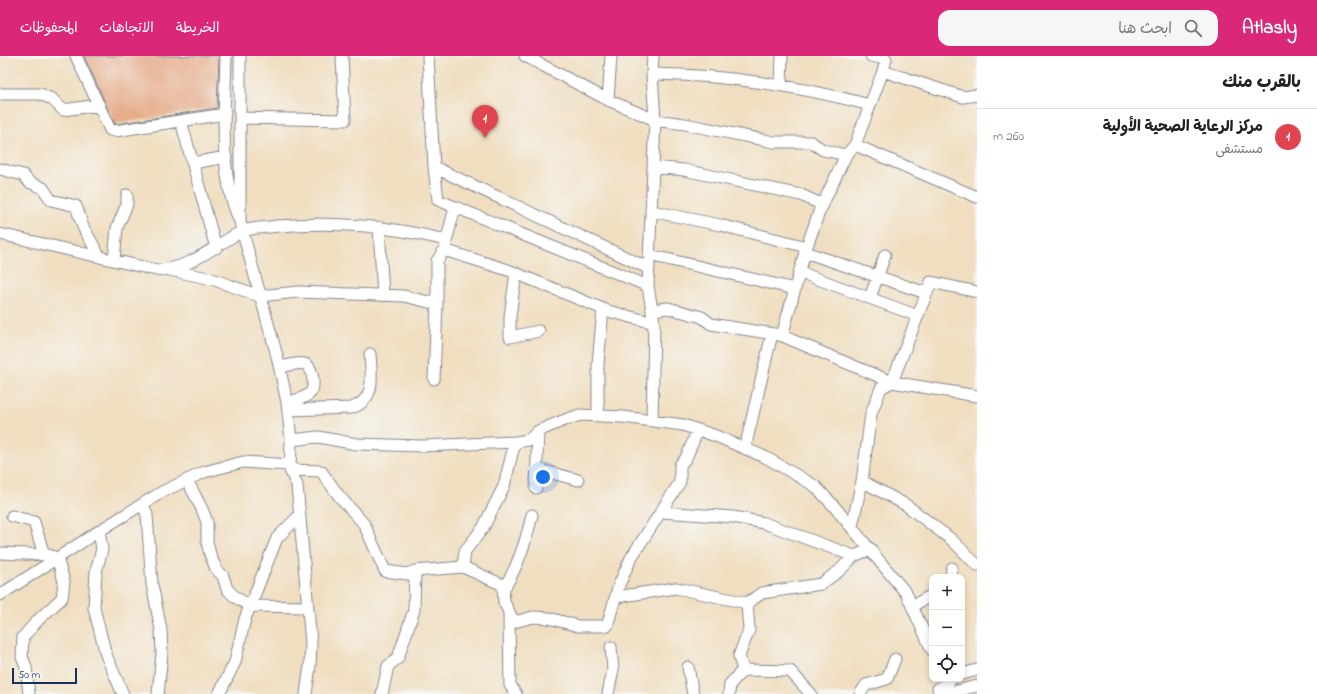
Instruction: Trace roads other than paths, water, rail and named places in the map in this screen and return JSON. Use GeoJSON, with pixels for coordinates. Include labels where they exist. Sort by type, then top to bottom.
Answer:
{"type":"FeatureCollection","features":[{"type":"Feature","properties":{"kind":"street"},"geometry":{"type":"LineString","coordinates":[[76,56],[110,130],[115,131],[225,114]]}},
{"type":"Feature","properties":{"kind":"street"},"geometry":{"type":"LineString","coordinates":[[226,56],[226,152],[232,204],[241,227],[280,367],[288,406],[291,440],[290,467],[297,485],[311,642],[310,666],[306,694]]}},
{"type":"Feature","properties":{"kind":"street"},"geometry":{"type":"LineString","coordinates":[[240,56],[239,162],[241,187],[241,227]]}},
{"type":"Feature","properties":{"kind":"street"},"geometry":{"type":"LineString","coordinates":[[240,118],[345,120],[342,56]]}},
{"type":"Feature","properties":{"kind":"street"},"geometry":{"type":"LineString","coordinates":[[428,56],[434,167],[438,200],[648,286]]}},
{"type":"Feature","properties":{"kind":"street"},"geometry":{"type":"LineString","coordinates":[[524,56],[608,100],[655,120],[685,124],[774,142],[811,142],[823,150],[846,155]]}},
{"type":"Feature","properties":{"kind":"street"},"geometry":{"type":"LineString","coordinates":[[608,100],[611,56]]}},
{"type":"Feature","properties":{"kind":"street"},"geometry":{"type":"LineString","coordinates":[[652,421],[654,323],[648,286],[648,268],[655,120],[652,74],[653,56]]}},
{"type":"Feature","properties":{"kind":"street"},"geometry":{"type":"LineString","coordinates":[[781,84],[782,56]]}},
{"type":"Feature","properties":{"kind":"street"},"geometry":{"type":"LineString","coordinates":[[744,448],[777,335],[795,289],[806,250],[823,205],[846,155],[855,145],[883,72],[886,57],[871,56]]}},
{"type":"Feature","properties":{"kind":"street"},"geometry":{"type":"LineString","coordinates":[[883,72],[963,96],[977,95]]}},
{"type":"Feature","properties":{"kind":"street"},"geometry":{"type":"LineString","coordinates":[[652,74],[689,75],[781,84],[870,104]]}},
{"type":"Feature","properties":{"kind":"street"},"geometry":{"type":"LineString","coordinates":[[0,94],[40,94],[52,99],[63,110],[99,105]]}},
{"type":"Feature","properties":{"kind":"street"},"geometry":{"type":"LineString","coordinates":[[181,121],[216,248]]}},
{"type":"Feature","properties":{"kind":"street"},"geometry":{"type":"LineString","coordinates":[[855,145],[977,197]]}},
{"type":"Feature","properties":{"kind":"street"},"geometry":{"type":"LineString","coordinates":[[193,163],[240,147]]}},
{"type":"Feature","properties":{"kind":"street"},"geometry":{"type":"LineString","coordinates":[[434,167],[648,268]]}},
{"type":"Feature","properties":{"kind":"street"},"geometry":{"type":"LineString","coordinates":[[653,167],[684,170],[801,194],[823,205]]}},
{"type":"Feature","properties":{"kind":"street"},"geometry":{"type":"LineString","coordinates":[[0,169],[23,175],[29,182],[43,188],[51,200],[76,206],[83,227],[100,257]]}},
{"type":"Feature","properties":{"kind":"street"},"geometry":{"type":"LineString","coordinates":[[114,260],[117,228],[126,204],[127,195]]}},
{"type":"Feature","properties":{"kind":"street"},"geometry":{"type":"LineString","coordinates":[[434,378],[437,261],[445,245],[455,207]]}},
{"type":"Feature","properties":{"kind":"street"},"geometry":{"type":"LineString","coordinates":[[651,211],[806,250],[877,277],[926,293]]}},
{"type":"Feature","properties":{"kind":"street"},"geometry":{"type":"LineString","coordinates":[[170,270],[216,248],[241,227],[257,228],[343,224],[378,227],[403,230],[516,273],[603,309],[654,323]]}},
{"type":"Feature","properties":{"kind":"street"},"geometry":{"type":"LineString","coordinates":[[378,227],[383,296]]}},
{"type":"Feature","properties":{"kind":"street"},"geometry":{"type":"LineString","coordinates":[[0,234],[156,270],[170,270],[212,279],[260,296],[298,292],[404,296],[437,304]]}},
{"type":"Feature","properties":{"kind":"street"},"geometry":{"type":"LineString","coordinates":[[649,255],[795,289]]}},
{"type":"Feature","properties":{"kind":"street"},"geometry":{"type":"LineString","coordinates":[[870,298],[885,255]]}},
{"type":"Feature","properties":{"kind":"street"},"geometry":{"type":"LineString","coordinates":[[799,272],[918,316]]}},
{"type":"Feature","properties":{"kind":"street"},"geometry":{"type":"LineString","coordinates":[[516,273],[510,316],[510,337],[539,331]]}},
{"type":"Feature","properties":{"kind":"street"},"geometry":{"type":"LineString","coordinates":[[852,526],[862,481],[871,414],[881,388],[892,382],[931,282],[977,292]]}},
{"type":"Feature","properties":{"kind":"street"},"geometry":{"type":"LineString","coordinates":[[652,310],[668,308],[702,317],[712,324],[777,335],[892,382],[977,396]]}},
{"type":"Feature","properties":{"kind":"street"},"geometry":{"type":"LineString","coordinates":[[598,416],[598,364],[603,309]]}},
{"type":"Feature","properties":{"kind":"street"},"geometry":{"type":"LineString","coordinates":[[288,406],[352,408],[357,406],[366,399],[372,387],[370,354]]}},
{"type":"Feature","properties":{"kind":"street"},"geometry":{"type":"LineString","coordinates":[[280,367],[307,364],[310,368],[313,388],[311,392],[288,406]]}},
{"type":"Feature","properties":{"kind":"street"},"geometry":{"type":"LineString","coordinates":[[291,440],[318,437],[357,444],[422,446],[514,442],[529,440],[538,431],[565,420],[580,416],[598,416],[683,425],[767,458],[815,486],[852,526],[906,593],[930,646]]}},
{"type":"Feature","properties":{"kind":"street"},"geometry":{"type":"LineString","coordinates":[[0,595],[142,504],[204,472],[243,462],[321,471],[364,524],[385,571],[407,574],[415,571],[463,567],[503,585],[504,602],[514,622],[533,617],[549,618],[578,626],[607,626],[631,558],[648,529],[662,512],[680,482],[680,465],[686,458],[698,430]]}},
{"type":"Feature","properties":{"kind":"street"},"geometry":{"type":"LineString","coordinates":[[536,488],[538,431]]}},
{"type":"Feature","properties":{"kind":"street"},"geometry":{"type":"LineString","coordinates":[[463,567],[465,551],[483,528],[504,486],[514,442]]}},
{"type":"Feature","properties":{"kind":"street"},"geometry":{"type":"LineString","coordinates":[[537,469],[578,480]]}},
{"type":"Feature","properties":{"kind":"street"},"geometry":{"type":"LineString","coordinates":[[187,480],[197,496],[207,522],[207,542],[216,569],[223,576],[227,589],[235,597],[250,606],[307,607]]}},
{"type":"Feature","properties":{"kind":"street"},"geometry":{"type":"LineString","coordinates":[[862,481],[906,505],[952,540],[977,565]]}},
{"type":"Feature","properties":{"kind":"street"},"geometry":{"type":"LineString","coordinates":[[142,504],[147,515],[152,584],[162,644],[158,694]]}},
{"type":"Feature","properties":{"kind":"street"},"geometry":{"type":"LineString","coordinates":[[662,512],[733,517],[764,523],[854,556]]}},
{"type":"Feature","properties":{"kind":"street"},"geometry":{"type":"LineString","coordinates":[[503,590],[515,572],[528,536],[532,515]]}},
{"type":"Feature","properties":{"kind":"street"},"geometry":{"type":"LineString","coordinates":[[12,516],[34,522],[44,554]]}},
{"type":"Feature","properties":{"kind":"street"},"geometry":{"type":"LineString","coordinates":[[219,694],[235,662],[245,619],[277,538],[299,516]]}},
{"type":"Feature","properties":{"kind":"street"},"geometry":{"type":"LineString","coordinates":[[99,531],[102,549],[96,572],[94,608],[106,655],[123,694]]}},
{"type":"Feature","properties":{"kind":"street"},"geometry":{"type":"LineString","coordinates":[[616,597],[676,588],[747,603],[762,593],[821,584],[839,571],[854,556],[871,549]]}},
{"type":"Feature","properties":{"kind":"street"},"geometry":{"type":"LineString","coordinates":[[0,553],[44,554],[57,558]]}},
{"type":"Feature","properties":{"kind":"street"},"geometry":{"type":"LineString","coordinates":[[29,694],[26,667],[22,657],[23,637],[38,620],[62,598],[64,581],[57,558]]}},
{"type":"Feature","properties":{"kind":"street"},"geometry":{"type":"LineString","coordinates":[[382,694],[388,666],[398,658],[414,610],[415,571]]}},
{"type":"Feature","properties":{"kind":"street"},"geometry":{"type":"LineString","coordinates":[[912,606],[929,597]]}},
{"type":"Feature","properties":{"kind":"street"},"geometry":{"type":"LineString","coordinates":[[743,670],[739,656],[749,630],[747,603]]}},
{"type":"Feature","properties":{"kind":"street"},"geometry":{"type":"LineString","coordinates":[[509,612],[510,685],[516,694]]}},
{"type":"Feature","properties":{"kind":"street"},"geometry":{"type":"LineString","coordinates":[[608,694],[613,670],[611,647]]}},
{"type":"Feature","properties":{"kind":"street"},"geometry":{"type":"LineString","coordinates":[[860,694],[866,685],[888,679],[895,659]]}},
{"type":"Feature","properties":{"kind":"street"},"geometry":{"type":"LineString","coordinates":[[688,667],[693,694]]}},
{"type":"Feature","properties":{"kind":"street"},"geometry":{"type":"LineString","coordinates":[[729,694],[730,684],[743,670],[790,671],[811,694]]}},
{"type":"Feature","properties":{"kind":"street"},"geometry":{"type":"LineString","coordinates":[[965,673],[977,670]]}},
{"type":"Feature","properties":{"kind":"street"},"geometry":{"type":"LineString","coordinates":[[938,688],[947,682]]}},
{"type":"Feature","properties":{"kind":"street"},"geometry":{"type":"LineString","coordinates":[[938,688],[956,691],[977,686]]}},
{"type":"Feature","properties":{"kind":"place","name":"مركز الرعاية الصحية الأولية"},"geometry":{"type":"Point","coordinates":[485,138]}}]}
